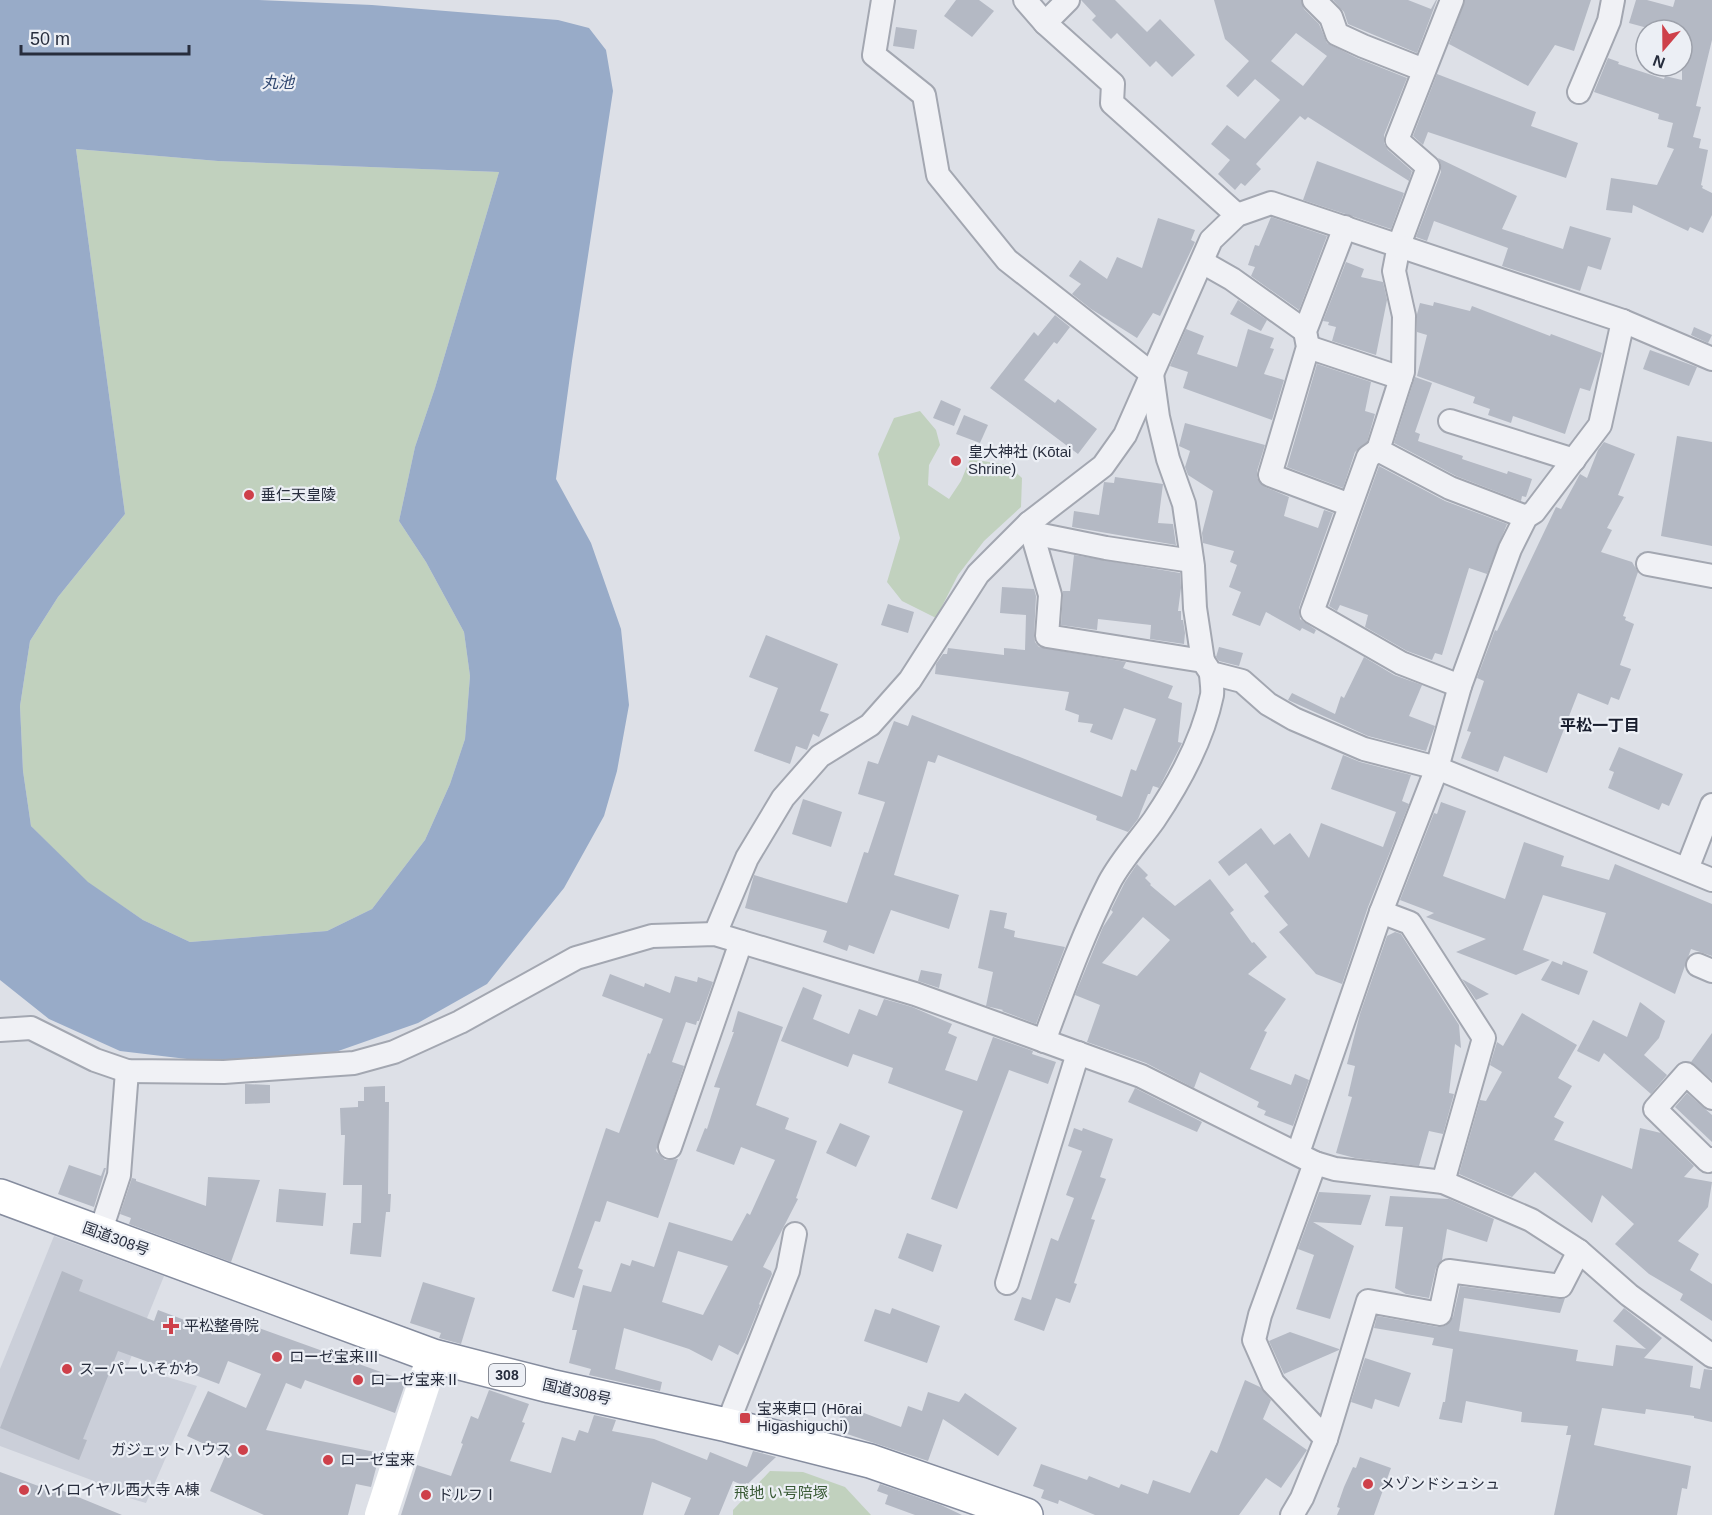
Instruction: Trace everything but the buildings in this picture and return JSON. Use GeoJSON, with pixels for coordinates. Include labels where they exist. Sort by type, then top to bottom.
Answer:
{"type":"FeatureCollection","features":[{"type":"Feature","properties":{"kind":"highway","name":"国道308号"},"geometry":{"type":"LineString","coordinates":[[2,1200],[100,1233],[433,1356],[550,1386],[728,1425],[870,1461],[1026,1515]]}},
{"type":"Feature","properties":{"kind":"street"},"geometry":{"type":"LineString","coordinates":[[883,0],[874,56],[924,95],[938,175],[1007,260],[1152,374],[1158,417],[1168,459],[1184,504],[1192,561],[1195,608],[1213,693],[1190,759],[1153,821],[1121,861],[1108,884],[1076,953],[1044,1041]]}},
{"type":"Feature","properties":{"kind":"street"},"geometry":{"type":"LineString","coordinates":[[1025,0],[1045,23],[1113,84],[1112,103],[1237,215]]}},
{"type":"Feature","properties":{"kind":"street"},"geometry":{"type":"LineString","coordinates":[[1045,23],[1068,0]]}},
{"type":"Feature","properties":{"kind":"street"},"geometry":{"type":"LineString","coordinates":[[1314,0],[1331,17],[1337,34],[1424,70]]}},
{"type":"Feature","properties":{"kind":"street"},"geometry":{"type":"LineString","coordinates":[[1452,0],[1397,140],[1428,167],[1399,245],[1394,271],[1404,316],[1403,372],[1378,450],[1368,457],[1312,612],[1401,663],[1460,686]]}},
{"type":"Feature","properties":{"kind":"street"},"geometry":{"type":"LineString","coordinates":[[1579,92],[1609,21],[1613,0]]}},
{"type":"Feature","properties":{"kind":"street"},"geometry":{"type":"LineString","coordinates":[[715,934],[747,858],[783,798],[820,756],[870,725],[910,680],[978,574],[1103,466],[1125,435],[1211,240],[1237,215],[1271,203],[1623,321],[1712,359]]}},
{"type":"Feature","properties":{"kind":"street"},"geometry":{"type":"LineString","coordinates":[[1345,227],[1307,339],[1270,475],[1350,505]]}},
{"type":"Feature","properties":{"kind":"street"},"geometry":{"type":"LineString","coordinates":[[1202,262],[1232,279],[1307,339],[1401,378]]}},
{"type":"Feature","properties":{"kind":"street"},"geometry":{"type":"LineString","coordinates":[[1326,1438],[1273,1383],[1254,1340],[1260,1315],[1381,912],[1437,768],[1460,686],[1510,549],[1526,517],[1534,512],[1600,426],[1623,321]]}},
{"type":"Feature","properties":{"kind":"street"},"geometry":{"type":"LineString","coordinates":[[1450,422],[1574,460]]}},
{"type":"Feature","properties":{"kind":"street"},"geometry":{"type":"LineString","coordinates":[[1378,450],[1450,488],[1526,517]]}},
{"type":"Feature","properties":{"kind":"street"},"geometry":{"type":"LineString","coordinates":[[1030,528],[1106,548],[1192,561]]}},
{"type":"Feature","properties":{"kind":"street"},"geometry":{"type":"LineString","coordinates":[[1030,528],[1050,595],[1047,636],[1207,667],[1242,681],[1268,704],[1294,719],[1354,745],[1437,768],[1712,880]]}},
{"type":"Feature","properties":{"kind":"street"},"geometry":{"type":"LineString","coordinates":[[1648,564],[1712,576]]}},
{"type":"Feature","properties":{"kind":"street"},"geometry":{"type":"LineString","coordinates":[[1687,869],[1712,804]]}},
{"type":"Feature","properties":{"kind":"street"},"geometry":{"type":"LineString","coordinates":[[1381,912],[1410,923],[1484,1038],[1443,1182]]}},
{"type":"Feature","properties":{"kind":"street"},"geometry":{"type":"LineString","coordinates":[[0,1030],[31,1028],[95,1060],[127,1071],[224,1072],[354,1063],[394,1052],[460,1022],[576,958],[652,936],[715,934],[915,993],[1141,1076],[1306,1158],[1335,1169],[1443,1182],[1531,1220],[1579,1251],[1629,1295],[1712,1356]]}},
{"type":"Feature","properties":{"kind":"street"},"geometry":{"type":"LineString","coordinates":[[670,1147],[741,942]]}},
{"type":"Feature","properties":{"kind":"street"},"geometry":{"type":"LineString","coordinates":[[1006,1283],[1078,1053]]}},
{"type":"Feature","properties":{"kind":"street"},"geometry":{"type":"LineString","coordinates":[[100,1233],[119,1175],[127,1071]]}},
{"type":"Feature","properties":{"kind":"street"},"geometry":{"type":"LineString","coordinates":[[1712,1098],[1686,1074],[1655,1109],[1707,1161],[1712,1159]]}},
{"type":"Feature","properties":{"kind":"street"},"geometry":{"type":"LineString","coordinates":[[728,1425],[788,1271],[795,1234]]}},
{"type":"Feature","properties":{"kind":"street"},"geometry":{"type":"LineString","coordinates":[[1292,1515],[1302,1498],[1326,1438],[1368,1300],[1440,1314],[1449,1271],[1561,1286],[1579,1251]]}},
{"type":"Feature","properties":{"kind":"street"},"geometry":{"type":"LineString","coordinates":[[381,1515],[433,1356]]}},
{"type":"Feature","properties":{"kind":"shaded area"},"geometry":{"type":"Polygon","coordinates":[[[54,1236],[164,1276],[128,1365],[197,1386],[146,1503],[108,1492],[94,1481],[0,1446],[0,1369],[54,1236]]]}},
{"type":"Feature","properties":{"kind":"green space"},"geometry":{"type":"Polygon","coordinates":[[[76,149],[218,161],[499,172],[435,388],[415,447],[399,521],[426,562],[464,632],[470,676],[465,739],[450,784],[425,840],[372,909],[327,931],[190,942],[143,920],[87,882],[31,826],[23,771],[20,706],[30,641],[58,597],[125,514],[76,149]]]}},
{"type":"Feature","properties":{"kind":"green space"},"geometry":{"type":"Polygon","coordinates":[[[920,411],[936,430],[940,445],[929,465],[928,485],[949,499],[961,481],[970,459],[1008,465],[1022,478],[1021,507],[984,541],[958,575],[936,618],[902,601],[887,582],[900,538],[878,454],[894,418],[920,411]]]}},
{"type":"Feature","properties":{"kind":"green space","name":"飛地 い号陪塚"},"geometry":{"type":"Polygon","coordinates":[[[770,1471],[803,1472],[845,1487],[871,1515],[733,1515],[733,1510],[770,1471]]]}},
{"type":"Feature","properties":{"kind":"water","name":"丸池"},"geometry":{"type":"Polygon","coordinates":[[[0,0],[259,0],[372,5],[558,20],[589,28],[606,50],[613,91],[556,479],[591,543],[621,629],[629,705],[617,771],[604,816],[564,888],[487,984],[418,1023],[324,1056],[212,1062],[120,1051],[49,1019],[0,980],[0,0]],[[76,149],[125,514],[58,597],[30,641],[20,706],[23,771],[31,826],[88,882],[143,920],[190,942],[327,931],[372,909],[425,840],[450,784],[465,739],[470,676],[464,632],[426,562],[399,521],[415,447],[435,388],[499,172],[218,161],[76,149]]]}},
{"type":"Feature","properties":{"kind":"place","name":"皇大神社 (Kōtai Shrine)"},"geometry":{"type":"Point","coordinates":[956,461]}},
{"type":"Feature","properties":{"kind":"place","name":"垂仁天皇陵"},"geometry":{"type":"Point","coordinates":[249,495]}},
{"type":"Feature","properties":{"kind":"place","name":"平松整骨院"},"geometry":{"type":"Point","coordinates":[171,1326]}},
{"type":"Feature","properties":{"kind":"place","name":"ローゼ宝来Ⅲ"},"geometry":{"type":"Point","coordinates":[277,1357]}},
{"type":"Feature","properties":{"kind":"place","name":"スーパーいそかわ"},"geometry":{"type":"Point","coordinates":[67,1369]}},
{"type":"Feature","properties":{"kind":"place","name":"ローゼ宝来Ⅱ"},"geometry":{"type":"Point","coordinates":[358,1380]}},
{"type":"Feature","properties":{"kind":"place","name":"宝来東口 (Hōrai Higashiguchi)"},"geometry":{"type":"Point","coordinates":[745,1418]}},
{"type":"Feature","properties":{"kind":"place","name":"ガジェットハウス"},"geometry":{"type":"Point","coordinates":[243,1450]}},
{"type":"Feature","properties":{"kind":"place","name":"ローゼ宝来"},"geometry":{"type":"Point","coordinates":[328,1460]}},
{"type":"Feature","properties":{"kind":"place","name":"メゾンドシュシュ"},"geometry":{"type":"Point","coordinates":[1368,1484]}},
{"type":"Feature","properties":{"kind":"place","name":"ハイロイヤル西大寺 A棟"},"geometry":{"type":"Point","coordinates":[24,1490]}},
{"type":"Feature","properties":{"kind":"place","name":"ドルフⅠ"},"geometry":{"type":"Point","coordinates":[426,1495]}},
{"type":"Feature","properties":{"kind":"district","name":"平松一丁目"},"geometry":{"type":"Point","coordinates":[1600,725]}}]}
